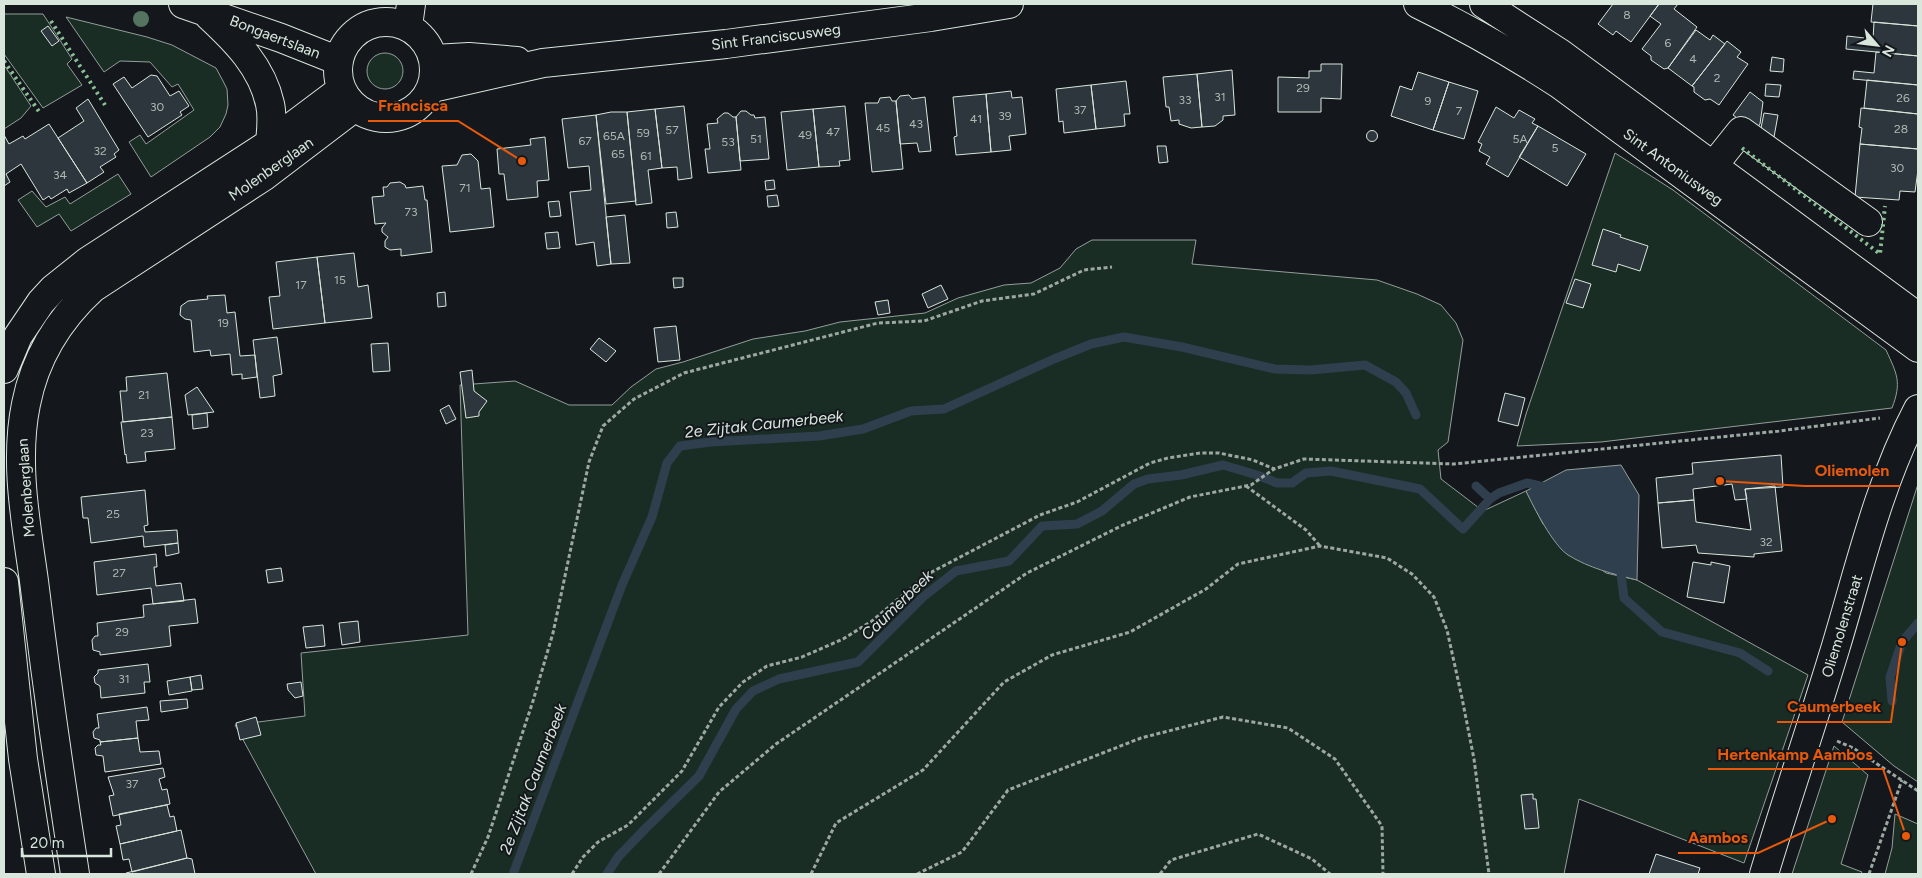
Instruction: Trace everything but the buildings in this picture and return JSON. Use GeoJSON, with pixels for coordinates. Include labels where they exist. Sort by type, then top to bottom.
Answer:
{"type":"FeatureCollection","features":[{"type":"Feature","properties":{"kind":"street","name":"Sint Franciscusweg"},"geometry":{"type":"LineString","coordinates":[[432,88],[543,63],[726,44],[931,17],[1008,4]]}},
{"type":"Feature","properties":{"kind":"street","name":"Sint Antoniusweg"},"geometry":{"type":"LineString","coordinates":[[1418,4],[1477,34],[1559,84],[1918,348]]}},
{"type":"Feature","properties":{"kind":"street","name":"Sint Antoniusweg"},"geometry":{"type":"LineString","coordinates":[[1484,4],[1560,53],[1918,317]]}},
{"type":"Feature","properties":{"kind":"street"},"geometry":{"type":"LineString","coordinates":[[193,7],[247,55],[261,76],[271,105],[270,143]]}},
{"type":"Feature","properties":{"kind":"street","name":"Bongaertslaan"},"geometry":{"type":"LineString","coordinates":[[193,7],[339,61]]}},
{"type":"Feature","properties":{"kind":"street"},"geometry":{"type":"LineString","coordinates":[[380,13],[394,22],[410,15],[434,59],[435,72],[432,88],[425,100],[413,111],[399,117],[377,118],[364,113],[348,98],[338,76],[341,51],[353,34],[369,24],[380,13]]}},
{"type":"Feature","properties":{"kind":"street","name":"Sint Franciscusweg"},"geometry":{"type":"LineString","coordinates":[[434,59],[468,57],[543,63]]}},
{"type":"Feature","properties":{"kind":"street","name":"Molenberglaan"},"geometry":{"type":"LineString","coordinates":[[4,369],[22,330],[41,302],[53,289],[88,261],[270,143],[348,98]]}},
{"type":"Feature","properties":{"kind":"street","name":"Molenberglaan"},"geometry":{"type":"LineString","coordinates":[[75,874],[45,672],[24,501],[21,446],[31,384],[56,329],[92,288],[263,177],[348,98]]}},
{"type":"Feature","properties":{"kind":"street"},"geometry":{"type":"LineString","coordinates":[[1713,166],[1741,131],[1868,222]]}},
{"type":"Feature","properties":{"kind":"street","name":"Oliemolenstraat"},"geometry":{"type":"LineString","coordinates":[[1764,874],[1787,798],[1811,729],[1882,491],[1917,412]]}},
{"type":"Feature","properties":{"kind":"street"},"geometry":{"type":"LineString","coordinates":[[4,582],[23,759],[42,874]]}},
{"type":"Feature","properties":{"kind":"path"},"geometry":{"type":"LineString","coordinates":[[471,874],[488,836],[543,667],[553,633],[590,462],[603,426],[634,399],[684,373],[878,323],[924,321],[982,301],[1034,294],[1084,270],[1112,267]]}},
{"type":"Feature","properties":{"kind":"path"},"geometry":{"type":"LineString","coordinates":[[659,874],[720,792],[776,744],[1028,573],[1123,525],[1190,497],[1246,486],[1274,469],[1304,459],[1454,464],[1779,431],[1917,412]]}},
{"type":"Feature","properties":{"kind":"path"},"geometry":{"type":"LineString","coordinates":[[572,874],[583,857],[598,842],[628,825],[682,771],[720,707],[743,682],[767,666],[802,656],[843,639],[872,621],[928,574],[1040,515],[1077,502],[1150,464],[1176,457],[1220,453],[1253,460],[1274,469]]}},
{"type":"Feature","properties":{"kind":"path"},"geometry":{"type":"LineString","coordinates":[[1246,486],[1306,530],[1320,546]]}},
{"type":"Feature","properties":{"kind":"path"},"geometry":{"type":"LineString","coordinates":[[811,874],[836,823],[923,770],[1004,682],[1052,655],[1130,632],[1206,589],[1238,564],[1320,546],[1387,558],[1412,574],[1434,597],[1447,630],[1464,706],[1474,759],[1489,874]]}},
{"type":"Feature","properties":{"kind":"path"},"geometry":{"type":"LineString","coordinates":[[918,874],[962,852],[1008,790],[1141,738],[1223,717],[1288,728],[1335,758],[1382,826],[1383,874]]}},
{"type":"Feature","properties":{"kind":"path"},"geometry":{"type":"LineString","coordinates":[[1853,748],[1918,791]]}},
{"type":"Feature","properties":{"kind":"path"},"geometry":{"type":"LineString","coordinates":[[1868,874],[1902,780]]}},
{"type":"Feature","properties":{"kind":"path"},"geometry":{"type":"LineString","coordinates":[[1160,874],[1171,860],[1258,834],[1312,859],[1330,874]]}},
{"type":"Feature","properties":{"kind":"green space"},"geometry":{"type":"Polygon","coordinates":[[[4,14],[43,14],[72,59],[67,64],[82,85],[43,108],[4,54],[4,14]]]}},
{"type":"Feature","properties":{"kind":"green space"},"geometry":{"type":"Polygon","coordinates":[[[66,17],[172,45],[216,68],[227,89],[228,105],[220,127],[210,137],[151,177],[129,142],[140,135],[146,144],[194,110],[178,84],[172,87],[150,62],[120,61],[104,72],[66,17]]]}},
{"type":"Feature","properties":{"kind":"green space"},"geometry":{"type":"Polygon","coordinates":[[[385,53],[392,54],[398,58],[402,64],[402,78],[398,84],[392,88],[385,89],[378,88],[372,84],[368,78],[367,71],[368,64],[372,58],[378,54],[385,53]]]}},
{"type":"Feature","properties":{"kind":"green space"},"geometry":{"type":"Polygon","coordinates":[[[4,65],[31,106],[21,118],[4,129],[4,65]]]}},
{"type":"Feature","properties":{"kind":"green space"},"geometry":{"type":"Polygon","coordinates":[[[1615,153],[1673,190],[1886,350],[1897,378],[1897,391],[1892,408],[1601,442],[1517,446],[1526,414],[1615,153]]]}},
{"type":"Feature","properties":{"kind":"green space"},"geometry":{"type":"Polygon","coordinates":[[[118,174],[131,194],[71,231],[59,214],[37,227],[18,200],[32,191],[46,207],[65,197],[70,204],[118,174]]]}},
{"type":"Feature","properties":{"kind":"green space"},"geometry":{"type":"Polygon","coordinates":[[[1092,240],[1196,240],[1192,264],[1377,280],[1417,294],[1441,305],[1456,323],[1463,340],[1448,442],[1438,450],[1441,479],[1483,511],[1526,491],[1543,524],[1606,573],[1637,580],[1808,675],[1744,863],[1579,799],[1564,874],[316,874],[235,725],[305,716],[301,653],[468,635],[460,385],[515,381],[569,405],[612,405],[631,387],[656,369],[753,339],[805,331],[840,322],[925,313],[958,298],[1004,285],[1031,283],[1060,268],[1076,249],[1092,240]]]}},
{"type":"Feature","properties":{"kind":"green space"},"geometry":{"type":"Polygon","coordinates":[[[1918,484],[1918,782],[1894,766],[1842,722],[1918,484]]]}},
{"type":"Feature","properties":{"kind":"green space"},"geometry":{"type":"Polygon","coordinates":[[[1834,746],[1868,775],[1841,864],[1862,872],[1861,874],[1792,874],[1834,746]]]}},
{"type":"Feature","properties":{"kind":"green space"},"geometry":{"type":"Polygon","coordinates":[[[1895,814],[1918,824],[1918,874],[1885,874],[1892,848],[1895,814]]]}},
{"type":"Feature","properties":{"kind":"water"},"geometry":{"type":"Polygon","coordinates":[[[1621,465],[1639,495],[1637,580],[1593,567],[1568,555],[1550,535],[1526,491],[1566,470],[1621,465]]]}},
{"type":"Feature","properties":{"kind":"waterway","name":"2e Zijtak Caumerbeek"},"geometry":{"type":"LineString","coordinates":[[513,874],[622,585],[652,517],[667,463],[680,446],[711,442],[819,436],[863,429],[911,411],[944,409],[1091,344],[1124,337],[1182,347],[1275,369],[1311,370],[1365,365],[1396,382],[1406,393],[1416,415]]}},
{"type":"Feature","properties":{"kind":"waterway","name":"Caumerbeek"},"geometry":{"type":"LineString","coordinates":[[607,874],[618,857],[699,776],[736,709],[753,691],[779,679],[858,662],[923,597],[956,571],[1009,561],[1042,526],[1077,524],[1102,511],[1134,484],[1148,479],[1181,475],[1223,465],[1277,483],[1292,483],[1306,473],[1331,471],[1420,489],[1463,529],[1490,499],[1499,493],[1527,483],[1549,488]]}},
{"type":"Feature","properties":{"kind":"waterway","name":"2e Zijtak Caumerbeek"},"geometry":{"type":"LineString","coordinates":[[1476,486],[1490,499]]}},
{"type":"Feature","properties":{"kind":"waterway","name":"Caumerbeek"},"geometry":{"type":"LineString","coordinates":[[1620,566],[1624,598],[1662,632],[1740,653],[1768,671]]}},
{"type":"Feature","properties":{"kind":"waterway","name":"Caumerbeek"},"geometry":{"type":"LineString","coordinates":[[1892,701],[1890,677],[1902,642],[1918,623]]}},
{"type":"Feature","properties":{"kind":"hedge"},"geometry":{"type":"LineString","coordinates":[[51,21],[105,105]]}},
{"type":"Feature","properties":{"kind":"hedge"},"geometry":{"type":"LineString","coordinates":[[4,61],[40,113]]}},
{"type":"Feature","properties":{"kind":"hedge"},"geometry":{"type":"LineString","coordinates":[[1742,148],[1880,254],[1885,206]]}},
{"type":"Feature","properties":{"kind":"place","name":"Francisca"},"geometry":{"type":"Point","coordinates":[522,161]}},
{"type":"Feature","properties":{"kind":"place","name":"Oliemolen"},"geometry":{"type":"Point","coordinates":[1720,481]}},
{"type":"Feature","properties":{"kind":"place","name":"Caumerbeek"},"geometry":{"type":"Point","coordinates":[1902,642]}},
{"type":"Feature","properties":{"kind":"place","name":"Aambos"},"geometry":{"type":"Point","coordinates":[1832,819]}},
{"type":"Feature","properties":{"kind":"place","name":"Hertenkamp Aambos"},"geometry":{"type":"Point","coordinates":[1906,836]}}]}
